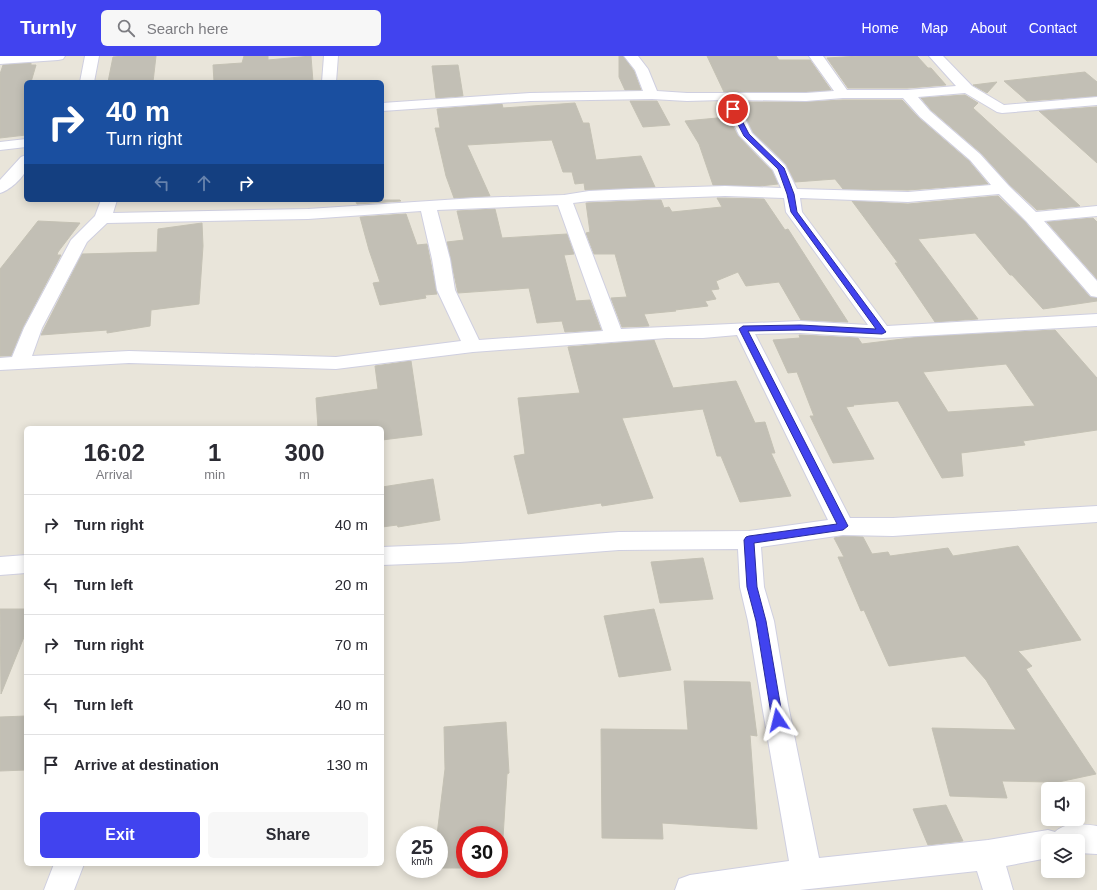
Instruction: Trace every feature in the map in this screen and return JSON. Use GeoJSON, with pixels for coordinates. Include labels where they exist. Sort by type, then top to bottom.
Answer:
{"type":"FeatureCollection","features":[{"type":"Feature","properties":{"kind":"street"},"geometry":{"type":"LineString","coordinates":[[0,60],[58,56]]}},
{"type":"Feature","properties":{"kind":"street"},"geometry":{"type":"LineString","coordinates":[[87,80],[92,56]]}},
{"type":"Feature","properties":{"kind":"street"},"geometry":{"type":"LineString","coordinates":[[329,80],[331,56]]}},
{"type":"Feature","properties":{"kind":"street"},"geometry":{"type":"LineString","coordinates":[[631,56],[641,70],[652,95]]}},
{"type":"Feature","properties":{"kind":"street"},"geometry":{"type":"LineString","coordinates":[[816,56],[843,94]]}},
{"type":"Feature","properties":{"kind":"street"},"geometry":{"type":"LineString","coordinates":[[936,56],[967,89],[1002,109],[1097,101]]}},
{"type":"Feature","properties":{"kind":"street"},"geometry":{"type":"LineString","coordinates":[[384,107],[530,97],[652,95],[686,97],[806,97],[843,94],[907,94],[967,89]]}},
{"type":"Feature","properties":{"kind":"street"},"geometry":{"type":"LineString","coordinates":[[907,94],[925,114],[975,157],[1003,189],[1032,217],[1097,292]]}},
{"type":"Feature","properties":{"kind":"street"},"geometry":{"type":"LineString","coordinates":[[726,96],[746,135],[780,168],[791,194],[794,212],[882,332]]}},
{"type":"Feature","properties":{"kind":"street"},"geometry":{"type":"LineString","coordinates":[[0,146],[24,143]]}},
{"type":"Feature","properties":{"kind":"street"},"geometry":{"type":"LineString","coordinates":[[0,188],[10,180],[24,162]]}},
{"type":"Feature","properties":{"kind":"street"},"geometry":{"type":"LineString","coordinates":[[103,218],[308,214],[564,200],[603,196],[725,191],[908,197],[1003,189]]}},
{"type":"Feature","properties":{"kind":"street"},"geometry":{"type":"LineString","coordinates":[[564,200],[614,336]]}},
{"type":"Feature","properties":{"kind":"street"},"geometry":{"type":"LineString","coordinates":[[19,364],[33,328],[80,240],[103,218],[108,202]]}},
{"type":"Feature","properties":{"kind":"street"},"geometry":{"type":"LineString","coordinates":[[428,207],[441,259],[446,290],[473,346]]}},
{"type":"Feature","properties":{"kind":"street"},"geometry":{"type":"LineString","coordinates":[[1032,217],[1097,212]]}},
{"type":"Feature","properties":{"kind":"street"},"geometry":{"type":"LineString","coordinates":[[0,364],[129,357],[336,363],[473,346],[614,336],[800,327],[882,332],[1097,320]]}},
{"type":"Feature","properties":{"kind":"street"},"geometry":{"type":"LineString","coordinates":[[743,329],[843,526]]}},
{"type":"Feature","properties":{"kind":"street"},"geometry":{"type":"LineString","coordinates":[[384,556],[460,553],[619,541],[749,540],[843,526],[894,527],[1097,514]]}},
{"type":"Feature","properties":{"kind":"street"},"geometry":{"type":"LineString","coordinates":[[749,540],[752,587],[761,621],[775,705],[807,874]]}},
{"type":"Feature","properties":{"kind":"street"},"geometry":{"type":"LineString","coordinates":[[0,566],[24,564]]}},
{"type":"Feature","properties":{"kind":"street"},"geometry":{"type":"LineString","coordinates":[[1085,839],[1097,840]]}},
{"type":"Feature","properties":{"kind":"street"},"geometry":{"type":"LineString","coordinates":[[690,890],[807,874],[988,855],[1041,845]]}},
{"type":"Feature","properties":{"kind":"street"},"geometry":{"type":"LineString","coordinates":[[988,855],[998,890]]}},
{"type":"Feature","properties":{"kind":"street"},"geometry":{"type":"LineString","coordinates":[[59,890],[68,866]]}},
{"type":"Feature","properties":{"kind":"building"},"geometry":{"type":"Polygon","coordinates":[[[156,56],[153,80],[108,80],[113,57],[156,56]]]}},
{"type":"Feature","properties":{"kind":"building"},"geometry":{"type":"Polygon","coordinates":[[[244,56],[268,56],[268,60],[311,56],[313,80],[214,80],[213,65],[242,63],[244,56]]]}},
{"type":"Feature","properties":{"kind":"building"},"geometry":{"type":"Polygon","coordinates":[[[619,56],[623,56],[634,71],[641,90],[625,90],[619,77],[619,56]]]}},
{"type":"Feature","properties":{"kind":"building"},"geometry":{"type":"Polygon","coordinates":[[[707,56],[776,56],[779,60],[810,60],[831,90],[806,92],[724,92],[707,56]]]}},
{"type":"Feature","properties":{"kind":"building"},"geometry":{"type":"Polygon","coordinates":[[[860,56],[917,56],[928,68],[931,68],[946,85],[907,88],[848,88],[827,58],[860,56]]]}},
{"type":"Feature","properties":{"kind":"building"},"geometry":{"type":"Polygon","coordinates":[[[31,63],[31,65],[36,65],[32,80],[24,80],[24,135],[0,138],[0,74],[3,65],[31,63]]]}},
{"type":"Feature","properties":{"kind":"building"},"geometry":{"type":"Polygon","coordinates":[[[458,65],[463,96],[436,98],[432,66],[458,65]]]}},
{"type":"Feature","properties":{"kind":"building"},"geometry":{"type":"Polygon","coordinates":[[[1085,72],[1097,82],[1097,96],[1027,101],[1004,81],[1085,72]]]}},
{"type":"Feature","properties":{"kind":"building"},"geometry":{"type":"Polygon","coordinates":[[[997,82],[987,93],[973,85],[997,82]]]}},
{"type":"Feature","properties":{"kind":"building"},"geometry":{"type":"Polygon","coordinates":[[[965,95],[978,103],[973,108],[1080,206],[1037,210],[1010,185],[981,153],[931,110],[921,98],[965,95]]]}},
{"type":"Feature","properties":{"kind":"building"},"geometry":{"type":"Polygon","coordinates":[[[843,100],[902,100],[919,118],[969,161],[988,184],[908,190],[843,189],[835,179],[795,182],[786,164],[753,132],[738,102],[806,102],[843,100]]]}},
{"type":"Feature","properties":{"kind":"building"},"geometry":{"type":"Polygon","coordinates":[[[630,101],[657,101],[670,125],[643,127],[630,101]]]}},
{"type":"Feature","properties":{"kind":"building"},"geometry":{"type":"Polygon","coordinates":[[[575,103],[583,123],[589,123],[596,160],[641,156],[655,187],[585,190],[584,183],[575,184],[572,172],[563,172],[552,140],[467,145],[490,196],[454,198],[446,176],[435,128],[440,128],[437,109],[502,104],[503,108],[575,103]]]}},
{"type":"Feature","properties":{"kind":"building"},"geometry":{"type":"Polygon","coordinates":[[[1097,107],[1097,163],[1039,111],[1097,107]]]}},
{"type":"Feature","properties":{"kind":"building"},"geometry":{"type":"Polygon","coordinates":[[[728,117],[738,136],[772,171],[778,184],[760,186],[713,185],[699,144],[685,121],[728,117]]]}},
{"type":"Feature","properties":{"kind":"building"},"geometry":{"type":"Polygon","coordinates":[[[998,196],[1025,222],[1090,297],[1097,298],[1097,301],[1043,309],[1012,275],[1010,275],[975,233],[918,239],[978,319],[935,322],[895,263],[898,263],[852,201],[908,204],[998,196]]]}},
{"type":"Feature","properties":{"kind":"building"},"geometry":{"type":"Polygon","coordinates":[[[717,198],[764,199],[785,230],[788,229],[848,322],[801,320],[779,282],[746,286],[738,272],[716,281],[719,289],[711,290],[716,299],[705,301],[708,306],[644,314],[649,326],[622,327],[611,298],[627,297],[615,254],[594,254],[586,233],[590,232],[586,203],[661,200],[664,208],[669,207],[672,212],[722,207],[717,198]]]}},
{"type":"Feature","properties":{"kind":"building"},"geometry":{"type":"Polygon","coordinates":[[[384,200],[401,201],[357,204],[356,202],[384,202],[384,200]]]}},
{"type":"Feature","properties":{"kind":"building"},"geometry":{"type":"Polygon","coordinates":[[[495,209],[502,238],[567,234],[574,254],[564,255],[576,301],[590,300],[601,330],[565,332],[562,321],[537,323],[529,288],[458,293],[447,242],[464,240],[457,211],[495,209]]]}},
{"type":"Feature","properties":{"kind":"building"},"geometry":{"type":"Polygon","coordinates":[[[406,214],[417,245],[427,244],[437,294],[425,295],[426,298],[380,305],[373,283],[380,282],[360,217],[406,214]]]}},
{"type":"Feature","properties":{"kind":"building"},"geometry":{"type":"Polygon","coordinates":[[[1093,218],[1097,222],[1097,279],[1047,222],[1093,218]]]}},
{"type":"Feature","properties":{"kind":"building"},"geometry":{"type":"Polygon","coordinates":[[[38,221],[80,223],[58,252],[57,255],[61,255],[23,327],[11,356],[0,356],[0,269],[38,221]]]}},
{"type":"Feature","properties":{"kind":"building"},"geometry":{"type":"Polygon","coordinates":[[[202,223],[203,246],[199,304],[151,310],[150,326],[107,333],[107,330],[41,335],[82,254],[157,252],[158,229],[202,223]]]}},
{"type":"Feature","properties":{"kind":"building"},"geometry":{"type":"Polygon","coordinates":[[[1055,330],[1097,378],[1097,430],[1023,441],[1025,445],[961,453],[963,476],[942,478],[898,401],[853,405],[854,406],[846,407],[874,459],[833,463],[810,416],[814,416],[797,372],[788,373],[773,340],[800,338],[799,335],[801,335],[858,338],[862,344],[919,337],[1055,330]],[[1006,364],[923,372],[948,412],[1035,406],[1006,364]]]}},
{"type":"Feature","properties":{"kind":"building"},"geometry":{"type":"Polygon","coordinates":[[[654,340],[673,388],[736,381],[755,423],[765,422],[775,453],[771,453],[791,496],[740,502],[721,456],[717,456],[703,409],[622,418],[653,498],[602,506],[601,503],[528,514],[514,456],[525,454],[518,398],[580,393],[568,347],[654,340]]]}},
{"type":"Feature","properties":{"kind":"building"},"geometry":{"type":"Polygon","coordinates":[[[411,361],[422,435],[384,440],[384,426],[318,426],[316,398],[378,389],[375,366],[411,361]]]}},
{"type":"Feature","properties":{"kind":"building"},"geometry":{"type":"Polygon","coordinates":[[[433,479],[440,520],[398,527],[397,525],[384,527],[384,487],[433,479]]]}},
{"type":"Feature","properties":{"kind":"building"},"geometry":{"type":"Polygon","coordinates":[[[843,536],[863,537],[872,554],[888,552],[890,556],[948,548],[953,556],[1018,546],[1081,640],[1018,651],[1032,666],[1026,669],[1096,774],[1058,782],[1002,781],[1007,798],[950,796],[932,728],[1016,730],[986,680],[965,656],[889,666],[864,610],[861,611],[838,557],[844,557],[834,538],[843,536]]]}},
{"type":"Feature","properties":{"kind":"building"},"geometry":{"type":"Polygon","coordinates":[[[703,558],[713,599],[660,603],[651,562],[703,558]]]}},
{"type":"Feature","properties":{"kind":"building"},"geometry":{"type":"Polygon","coordinates":[[[0,609],[24,609],[24,637],[1,694],[0,609]]]}},
{"type":"Feature","properties":{"kind":"building"},"geometry":{"type":"Polygon","coordinates":[[[654,609],[671,670],[619,677],[604,616],[654,609]]]}},
{"type":"Feature","properties":{"kind":"building"},"geometry":{"type":"Polygon","coordinates":[[[684,681],[750,682],[757,736],[750,735],[757,829],[662,823],[663,839],[602,838],[601,729],[688,730],[684,681]]]}},
{"type":"Feature","properties":{"kind":"building"},"geometry":{"type":"Polygon","coordinates":[[[24,716],[24,770],[0,771],[0,717],[24,716]]]}},
{"type":"Feature","properties":{"kind":"building"},"geometry":{"type":"Polygon","coordinates":[[[506,722],[509,773],[507,774],[504,826],[456,826],[456,868],[448,868],[448,826],[438,826],[445,769],[444,727],[506,722]]]}},
{"type":"Feature","properties":{"kind":"building"},"geometry":{"type":"Polygon","coordinates":[[[946,805],[963,841],[928,845],[913,809],[946,805]]]}},
{"type":"Feature","properties":{"kind":"route"},"geometry":{"type":"LineString","coordinates":[[733,109],[746,135],[780,168],[791,194],[794,212],[882,332],[800,327],[743,329],[843,526],[749,540],[752,587],[761,621],[778,720]]}}]}
